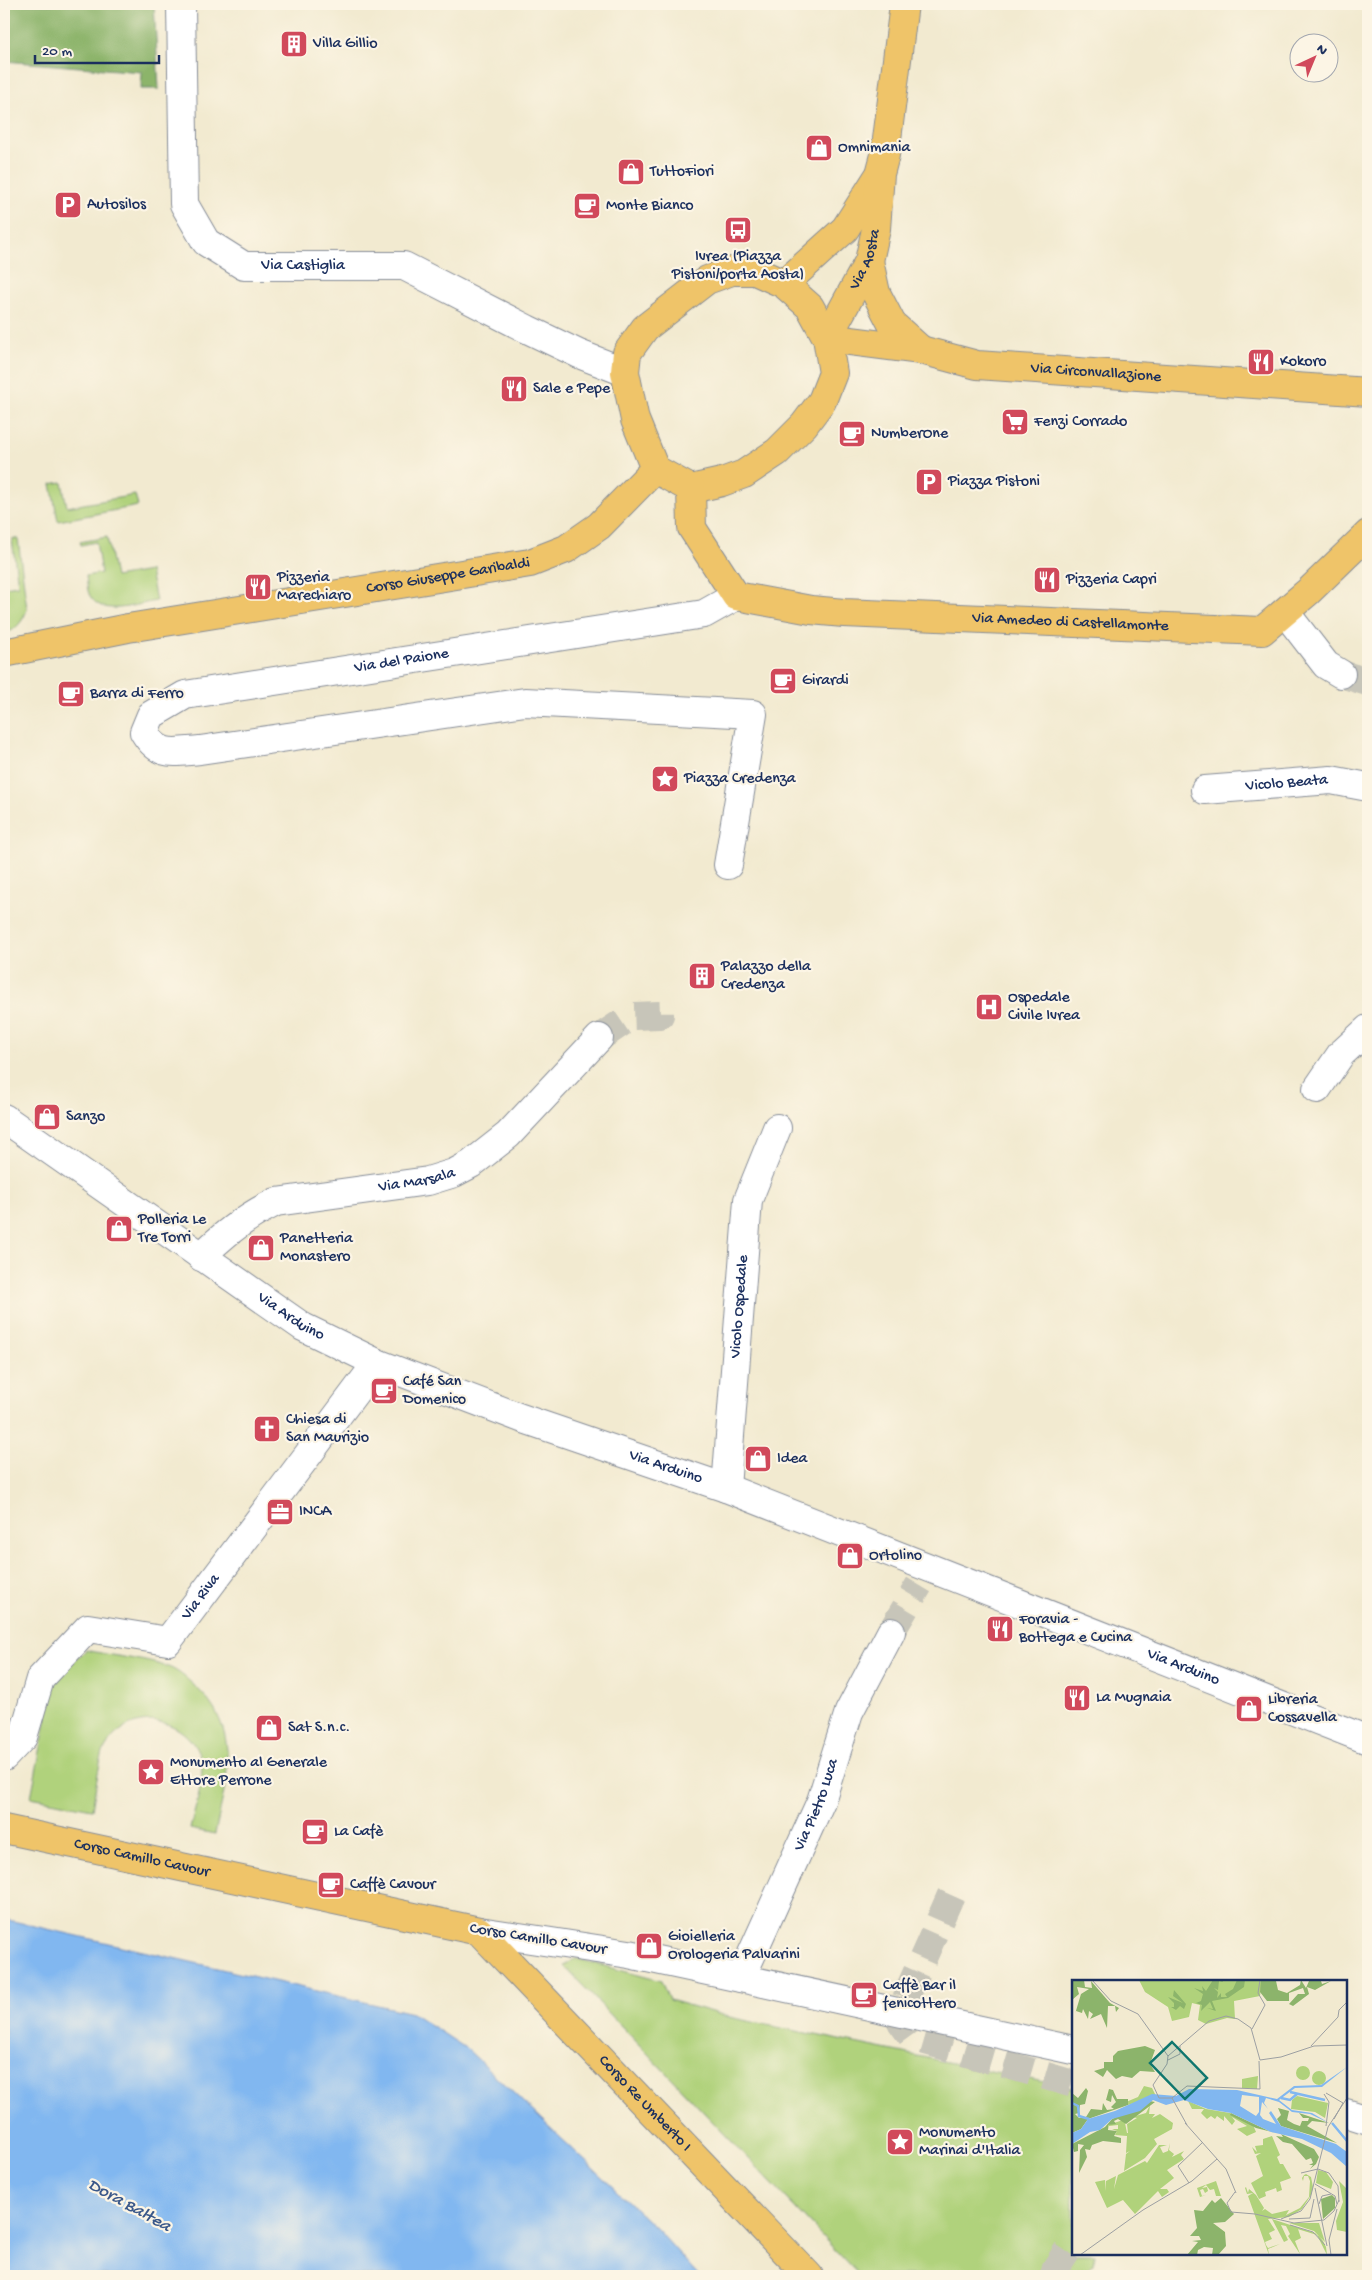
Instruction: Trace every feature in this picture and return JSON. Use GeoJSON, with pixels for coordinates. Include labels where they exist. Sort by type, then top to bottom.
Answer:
{"type":"FeatureCollection","features":[{"type":"Feature","properties":{"kind":"main road","name":"Via Aosta"},"geometry":{"type":"LineString","coordinates":[[827,338],[869,262],[876,229],[880,174],[885,155],[904,4]]}},
{"type":"Feature","properties":{"kind":"main road","name":"Via Aosta"},"geometry":{"type":"LineString","coordinates":[[784,284],[845,229],[880,174]]}},
{"type":"Feature","properties":{"kind":"main road"},"geometry":{"type":"LineString","coordinates":[[869,262],[876,293],[892,324],[921,350]]}},
{"type":"Feature","properties":{"kind":"main road"},"geometry":{"type":"LineString","coordinates":[[732,271],[755,271],[784,284],[810,307],[827,338],[834,373],[822,401],[804,426],[777,452],[744,474],[722,482],[691,489],[656,469],[636,420],[625,372],[627,353],[644,328],[707,280],[732,271]]}},
{"type":"Feature","properties":{"kind":"main road","name":"Via Circonvallazione"},"geometry":{"type":"LineString","coordinates":[[827,338],[921,350],[977,365],[1368,392]]}},
{"type":"Feature","properties":{"kind":"main road","name":"Corso Giuseppe Garibaldi"},"geometry":{"type":"LineString","coordinates":[[4,653],[128,628],[530,563],[566,549],[598,526],[656,469]]}},
{"type":"Feature","properties":{"kind":"main road"},"geometry":{"type":"LineString","coordinates":[[691,489],[692,528],[736,596]]}},
{"type":"Feature","properties":{"kind":"main road","name":"Via Amedeo di Castellamonte"},"geometry":{"type":"LineString","coordinates":[[736,596],[811,610],[844,613],[1262,631],[1285,612],[1368,534]]}},
{"type":"Feature","properties":{"kind":"main road","name":"Corso Camillo Cavour"},"geometry":{"type":"LineString","coordinates":[[4,1829],[479,1931]]}},
{"type":"Feature","properties":{"kind":"main road","name":"Corso Re Umberto I"},"geometry":{"type":"LineString","coordinates":[[479,1931],[809,2276]]}},
{"type":"Feature","properties":{"kind":"street","name":"Via Castiglia"},"geometry":{"type":"LineString","coordinates":[[181,4],[184,204],[206,242],[244,266],[404,266],[472,303],[553,342],[625,372]]}},
{"type":"Feature","properties":{"kind":"street","name":"Via del Paione"},"geometry":{"type":"LineString","coordinates":[[728,864],[754,714],[525,702],[200,750],[163,752],[150,742],[144,732],[151,715],[185,695],[704,614],[736,596]]}},
{"type":"Feature","properties":{"kind":"street"},"geometry":{"type":"LineString","coordinates":[[1285,612],[1326,665],[1341,674]]}},
{"type":"Feature","properties":{"kind":"street","name":"Vicolo Beata"},"geometry":{"type":"LineString","coordinates":[[1205,790],[1331,780],[1368,788]]}},
{"type":"Feature","properties":{"kind":"street"},"geometry":{"type":"LineString","coordinates":[[1317,1089],[1341,1054],[1368,1029]]}},
{"type":"Feature","properties":{"kind":"street","name":"Via Marsala"},"geometry":{"type":"LineString","coordinates":[[201,1257],[218,1239],[254,1212],[276,1202],[428,1181],[454,1173],[471,1164],[508,1135],[600,1038]]}},
{"type":"Feature","properties":{"kind":"street","name":"Via Arduino"},"geometry":{"type":"LineString","coordinates":[[7,1125],[303,1327],[377,1363],[521,1418],[726,1488],[924,1577],[1368,1740]]}},
{"type":"Feature","properties":{"kind":"street","name":"Vicolo Ospedale"},"geometry":{"type":"LineString","coordinates":[[726,1488],[748,1200],[777,1128]]}},
{"type":"Feature","properties":{"kind":"street","name":"Via Riva"},"geometry":{"type":"LineString","coordinates":[[4,1757],[23,1737],[40,1679],[88,1628],[168,1641],[377,1363]]}},
{"type":"Feature","properties":{"kind":"street","name":"Via Pietro Luca"},"geometry":{"type":"LineString","coordinates":[[740,1978],[821,1801],[849,1712],[892,1632]]}},
{"type":"Feature","properties":{"kind":"street","name":"Corso Camillo Cavour"},"geometry":{"type":"LineString","coordinates":[[479,1931],[629,1954],[1072,2050]]}},
{"type":"Feature","properties":{"kind":"street"},"geometry":{"type":"LineString","coordinates":[[1347,2113],[1368,2120]]}},
{"type":"Feature","properties":{"kind":"green space"},"geometry":{"type":"Polygon","coordinates":[[[4,4],[154,4],[159,89],[141,89],[142,72],[4,61],[4,4]]]}},
{"type":"Feature","properties":{"kind":"green space"},"geometry":{"type":"Polygon","coordinates":[[[62,482],[67,507],[135,495],[138,506],[58,521],[51,484],[62,482]]]}},
{"type":"Feature","properties":{"kind":"green space"},"geometry":{"type":"Polygon","coordinates":[[[107,537],[115,577],[150,571],[156,601],[130,607],[111,608],[96,603],[90,596],[86,576],[101,573],[96,542],[81,545],[80,542],[107,537]]]}},
{"type":"Feature","properties":{"kind":"green space"},"geometry":{"type":"Polygon","coordinates":[[[12,539],[18,539],[27,609],[18,625],[4,633],[4,587],[18,585],[12,539]]]}},
{"type":"Feature","properties":{"kind":"green space"},"geometry":{"type":"Polygon","coordinates":[[[86,1650],[159,1664],[177,1671],[199,1690],[212,1707],[221,1724],[226,1741],[227,1759],[226,1777],[215,1834],[190,1829],[202,1776],[201,1761],[195,1746],[185,1734],[173,1726],[159,1722],[144,1722],[130,1725],[117,1733],[106,1746],[99,1767],[92,1809],[31,1797],[53,1686],[66,1669],[86,1650]]]}},
{"type":"Feature","properties":{"kind":"green space"},"geometry":{"type":"Polygon","coordinates":[[[574,1958],[661,1981],[669,2000],[733,2018],[1072,2088],[1072,2255],[1095,2255],[1093,2264],[1081,2276],[860,2276],[564,1966],[574,1958]]]}},
{"type":"Feature","properties":{"kind":"water","name":"Dora Baltea"},"geometry":{"type":"Polygon","coordinates":[[[4,1919],[412,2013],[467,2049],[657,2229],[699,2276],[4,2276],[4,1919]]]}},
{"type":"Feature","properties":{"kind":"tunnel"},"geometry":{"type":"LineString","coordinates":[[1341,674],[1368,682]]}},
{"type":"Feature","properties":{"kind":"tunnel"},"geometry":{"type":"LineString","coordinates":[[599,1038],[632,1016],[660,1015],[660,1000]]}},
{"type":"Feature","properties":{"kind":"tunnel"},"geometry":{"type":"LineString","coordinates":[[891,1632],[919,1585]]}},
{"type":"Feature","properties":{"kind":"tunnel"},"geometry":{"type":"LineString","coordinates":[[951,1895],[908,1992],[901,2022],[912,2037],[1072,2084]]}},
{"type":"Feature","properties":{"kind":"tunnel"},"geometry":{"type":"LineString","coordinates":[[1054,2276],[1056,2268],[1072,2244]]}},
{"type":"Feature","properties":{"kind":"place","name":"Villa Gillio"},"geometry":{"type":"Point","coordinates":[294,44]}},
{"type":"Feature","properties":{"kind":"place","name":"Omnimania"},"geometry":{"type":"Point","coordinates":[819,148]}},
{"type":"Feature","properties":{"kind":"place","name":"TuttoFiori"},"geometry":{"type":"Point","coordinates":[631,172]}},
{"type":"Feature","properties":{"kind":"place","name":"Autosilos"},"geometry":{"type":"Point","coordinates":[68,205]}},
{"type":"Feature","properties":{"kind":"place","name":"Monte Bianco"},"geometry":{"type":"Point","coordinates":[587,206]}},
{"type":"Feature","properties":{"kind":"place","name":"Ivrea (Piazza Pistoni/porta Aosta)"},"geometry":{"type":"Point","coordinates":[738,230]}},
{"type":"Feature","properties":{"kind":"place","name":"Kokoro"},"geometry":{"type":"Point","coordinates":[1261,362]}},
{"type":"Feature","properties":{"kind":"place","name":"Sale e Pepe"},"geometry":{"type":"Point","coordinates":[514,389]}},
{"type":"Feature","properties":{"kind":"place","name":"Fenzi Corrado"},"geometry":{"type":"Point","coordinates":[1015,422]}},
{"type":"Feature","properties":{"kind":"place","name":"NumberOne"},"geometry":{"type":"Point","coordinates":[852,434]}},
{"type":"Feature","properties":{"kind":"place","name":"Piazza Pistoni"},"geometry":{"type":"Point","coordinates":[929,482]}},
{"type":"Feature","properties":{"kind":"place","name":"Pizzeria Capri"},"geometry":{"type":"Point","coordinates":[1047,580]}},
{"type":"Feature","properties":{"kind":"place","name":"Pizzeria Marechiaro"},"geometry":{"type":"Point","coordinates":[258,587]}},
{"type":"Feature","properties":{"kind":"place","name":"Girardi"},"geometry":{"type":"Point","coordinates":[783,681]}},
{"type":"Feature","properties":{"kind":"place","name":"Barra di Ferro"},"geometry":{"type":"Point","coordinates":[71,694]}},
{"type":"Feature","properties":{"kind":"place","name":"Piazza Credenza"},"geometry":{"type":"Point","coordinates":[665,779]}},
{"type":"Feature","properties":{"kind":"place","name":"Palazzo della Credenza"},"geometry":{"type":"Point","coordinates":[702,976]}},
{"type":"Feature","properties":{"kind":"place","name":"Ospedale Civile Ivrea"},"geometry":{"type":"Point","coordinates":[989,1007]}},
{"type":"Feature","properties":{"kind":"place","name":"Sanzo"},"geometry":{"type":"Point","coordinates":[47,1117]}},
{"type":"Feature","properties":{"kind":"place","name":"Polleria Le Tre Torri"},"geometry":{"type":"Point","coordinates":[119,1229]}},
{"type":"Feature","properties":{"kind":"place","name":"Panetteria Monastero"},"geometry":{"type":"Point","coordinates":[261,1248]}},
{"type":"Feature","properties":{"kind":"place","name":"Café San Domenico"},"geometry":{"type":"Point","coordinates":[384,1391]}},
{"type":"Feature","properties":{"kind":"place","name":"Chiesa di San Maurizio"},"geometry":{"type":"Point","coordinates":[267,1429]}},
{"type":"Feature","properties":{"kind":"place","name":"Idea"},"geometry":{"type":"Point","coordinates":[758,1459]}},
{"type":"Feature","properties":{"kind":"place","name":"INCA"},"geometry":{"type":"Point","coordinates":[280,1512]}},
{"type":"Feature","properties":{"kind":"place","name":"Ortolino"},"geometry":{"type":"Point","coordinates":[850,1556]}},
{"type":"Feature","properties":{"kind":"place","name":"Foravia - Bottega e Cucina"},"geometry":{"type":"Point","coordinates":[1000,1629]}},
{"type":"Feature","properties":{"kind":"place","name":"La Mugnaia"},"geometry":{"type":"Point","coordinates":[1077,1698]}},
{"type":"Feature","properties":{"kind":"place","name":"Libreria Cossavella"},"geometry":{"type":"Point","coordinates":[1249,1709]}},
{"type":"Feature","properties":{"kind":"place","name":"Sat S.n.c."},"geometry":{"type":"Point","coordinates":[269,1728]}},
{"type":"Feature","properties":{"kind":"place","name":"Monumento al Generale Ettore Perrone"},"geometry":{"type":"Point","coordinates":[151,1772]}},
{"type":"Feature","properties":{"kind":"place","name":"La Cafè"},"geometry":{"type":"Point","coordinates":[315,1832]}},
{"type":"Feature","properties":{"kind":"place","name":"Caffè Cavour"},"geometry":{"type":"Point","coordinates":[331,1885]}},
{"type":"Feature","properties":{"kind":"place","name":"Gioielleria Orologeria Palvarini"},"geometry":{"type":"Point","coordinates":[649,1946]}},
{"type":"Feature","properties":{"kind":"place","name":"Caffè Bar il fenicottero"},"geometry":{"type":"Point","coordinates":[864,1995]}},
{"type":"Feature","properties":{"kind":"place","name":"Monumento Marinai d'Italia"},"geometry":{"type":"Point","coordinates":[900,2142]}}]}
